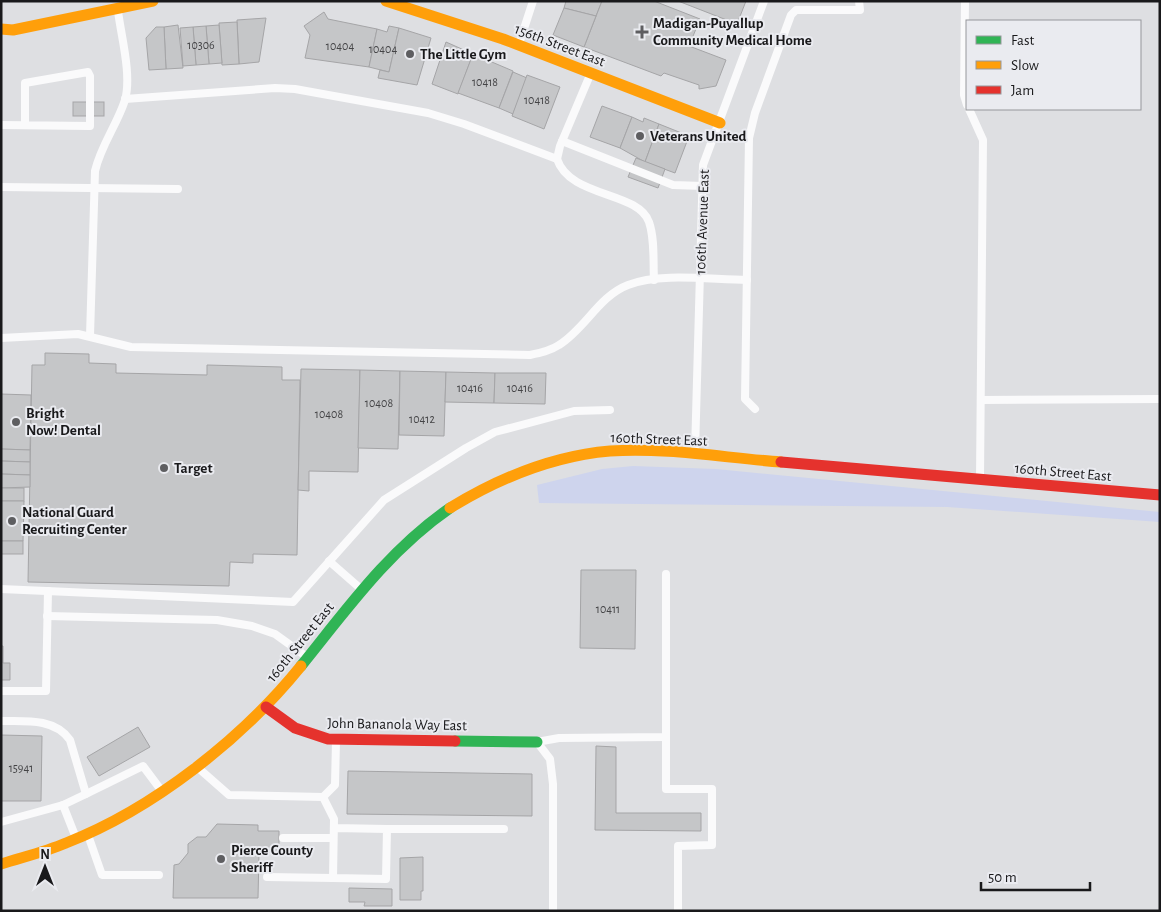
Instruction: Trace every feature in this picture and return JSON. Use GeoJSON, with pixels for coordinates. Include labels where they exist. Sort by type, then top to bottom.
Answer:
{"type":"FeatureCollection","features":[{"type":"Feature","properties":{"kind":"street"},"geometry":{"type":"LineString","coordinates":[[1,30],[13,30],[117,5],[153,1]]}},
{"type":"Feature","properties":{"kind":"street","name":"156th Street East"},"geometry":{"type":"LineString","coordinates":[[386,1],[519,45],[720,123]]}},
{"type":"Feature","properties":{"kind":"street","name":"160th Street East"},"geometry":{"type":"LineString","coordinates":[[1,864],[82,836],[122,817],[163,792],[266,708],[362,590],[400,547],[460,501],[494,483],[547,464],[604,452],[635,451],[695,454],[1160,495]]}},
{"type":"Feature","properties":{"kind":"street","name":"John Bananola Way East"},"geometry":{"type":"LineString","coordinates":[[266,708],[283,722],[299,731],[322,738],[537,742]]}},
{"type":"Feature","properties":{"kind":"lane"},"geometry":{"type":"LineString","coordinates":[[519,45],[534,1]]}},
{"type":"Feature","properties":{"kind":"lane","name":"106th Avenue East"},"geometry":{"type":"LineString","coordinates":[[695,454],[703,165],[764,1]]}},
{"type":"Feature","properties":{"kind":"lane"},"geometry":{"type":"LineString","coordinates":[[755,409],[745,399],[749,138],[755,113],[788,23],[796,10],[860,10],[859,1]]}},
{"type":"Feature","properties":{"kind":"lane"},"geometry":{"type":"LineString","coordinates":[[965,1],[964,95],[966,102]]}},
{"type":"Feature","properties":{"kind":"lane"},"geometry":{"type":"LineString","coordinates":[[90,336],[95,172],[100,152],[125,99],[127,79],[117,5]]}},
{"type":"Feature","properties":{"kind":"lane"},"geometry":{"type":"LineString","coordinates":[[1,125],[25,126],[90,126],[90,76],[88,72],[25,83],[25,126]]}},
{"type":"Feature","properties":{"kind":"lane"},"geometry":{"type":"LineString","coordinates":[[591,73],[562,141],[557,159],[564,173],[575,182],[636,208],[646,215],[652,237],[654,280]]}},
{"type":"Feature","properties":{"kind":"lane"},"geometry":{"type":"LineString","coordinates":[[125,99],[275,88],[313,91],[428,113],[464,124],[557,159]]}},
{"type":"Feature","properties":{"kind":"lane"},"geometry":{"type":"LineString","coordinates":[[969,110],[983,140],[980,480]]}},
{"type":"Feature","properties":{"kind":"lane"},"geometry":{"type":"LineString","coordinates":[[562,141],[673,185],[702,186]]}},
{"type":"Feature","properties":{"kind":"lane"},"geometry":{"type":"LineString","coordinates":[[1,187],[178,189]]}},
{"type":"Feature","properties":{"kind":"lane"},"geometry":{"type":"LineString","coordinates":[[1,338],[55,334],[90,336],[131,347],[530,355],[547,351],[560,344],[612,294],[628,285],[654,280],[747,280]]}},
{"type":"Feature","properties":{"kind":"lane"},"geometry":{"type":"LineString","coordinates":[[981,400],[1160,399]]}},
{"type":"Feature","properties":{"kind":"lane"},"geometry":{"type":"LineString","coordinates":[[1,590],[294,602],[384,500],[466,448],[495,432],[574,410],[610,410]]}},
{"type":"Feature","properties":{"kind":"lane"},"geometry":{"type":"LineString","coordinates":[[329,561],[362,590]]}},
{"type":"Feature","properties":{"kind":"lane"},"geometry":{"type":"LineString","coordinates":[[666,574],[666,789],[712,789],[712,846],[678,846],[678,911]]}},
{"type":"Feature","properties":{"kind":"lane"},"geometry":{"type":"LineString","coordinates":[[1,691],[46,692],[48,591]]}},
{"type":"Feature","properties":{"kind":"lane"},"geometry":{"type":"LineString","coordinates":[[48,616],[217,620],[252,626],[275,634],[307,657]]}},
{"type":"Feature","properties":{"kind":"lane"},"geometry":{"type":"LineString","coordinates":[[1,721],[40,722],[66,734],[70,740],[86,794]]}},
{"type":"Feature","properties":{"kind":"lane"},"geometry":{"type":"LineString","coordinates":[[553,911],[553,784],[550,759],[537,742],[559,738],[666,738]]}},
{"type":"Feature","properties":{"kind":"lane"},"geometry":{"type":"LineString","coordinates":[[196,766],[229,795],[323,797],[334,785],[336,739]]}},
{"type":"Feature","properties":{"kind":"lane"},"geometry":{"type":"LineString","coordinates":[[1,822],[63,804],[143,766],[163,792]]}},
{"type":"Feature","properties":{"kind":"lane"},"geometry":{"type":"LineString","coordinates":[[323,797],[334,819],[333,878]]}},
{"type":"Feature","properties":{"kind":"lane"},"geometry":{"type":"LineString","coordinates":[[63,804],[102,874],[159,875]]}},
{"type":"Feature","properties":{"kind":"lane"},"geometry":{"type":"LineString","coordinates":[[334,828],[504,829]]}},
{"type":"Feature","properties":{"kind":"lane"},"geometry":{"type":"LineString","coordinates":[[266,877],[386,879],[387,828]]}},
{"type":"Feature","properties":{"kind":"lane"},"geometry":{"type":"LineString","coordinates":[[283,838],[333,838]]}},
{"type":"Feature","properties":{"kind":"shaded area"},"geometry":{"type":"Polygon","coordinates":[[[633,466],[716,469],[1160,512],[1160,522],[947,507],[539,503],[537,485],[602,469],[633,466]]]}},
{"type":"Feature","properties":{"kind":"building"},"geometry":{"type":"Polygon","coordinates":[[[566,1],[602,1],[596,16],[564,8],[566,1]]]}},
{"type":"Feature","properties":{"kind":"building","name":"Madigan-Puyallup Community Medical Home"},"geometry":{"type":"Polygon","coordinates":[[[602,1],[654,1],[700,19],[689,46],[726,60],[716,86],[699,89],[699,85],[664,73],[661,76],[584,47],[602,1]]]}},
{"type":"Feature","properties":{"kind":"building"},"geometry":{"type":"Polygon","coordinates":[[[678,1],[746,1],[737,24],[678,1]]]}},
{"type":"Feature","properties":{"kind":"building"},"geometry":{"type":"Polygon","coordinates":[[[564,8],[596,16],[584,47],[553,35],[564,8]]]}},
{"type":"Feature","properties":{"kind":"building"},"geometry":{"type":"Polygon","coordinates":[[[324,12],[328,19],[377,29],[369,67],[305,58],[310,35],[304,26],[324,12]]]}},
{"type":"Feature","properties":{"kind":"building"},"geometry":{"type":"Polygon","coordinates":[[[266,18],[259,62],[239,64],[237,20],[266,18]]]}},
{"type":"Feature","properties":{"kind":"building"},"geometry":{"type":"Polygon","coordinates":[[[237,22],[239,64],[222,65],[219,23],[237,22]]]}},
{"type":"Feature","properties":{"kind":"building"},"geometry":{"type":"Polygon","coordinates":[[[178,25],[183,68],[166,69],[164,27],[178,25]]]}},
{"type":"Feature","properties":{"kind":"building"},"geometry":{"type":"Polygon","coordinates":[[[219,25],[222,63],[209,64],[206,26],[219,25]]]}},
{"type":"Feature","properties":{"kind":"building"},"geometry":{"type":"Polygon","coordinates":[[[206,26],[209,64],[196,65],[193,27],[206,26]]]}},
{"type":"Feature","properties":{"kind":"building"},"geometry":{"type":"Polygon","coordinates":[[[389,26],[399,28],[389,72],[369,67],[377,29],[387,32],[389,26]]]}},
{"type":"Feature","properties":{"kind":"building"},"geometry":{"type":"Polygon","coordinates":[[[156,27],[164,27],[166,69],[149,70],[146,38],[156,27]]]}},
{"type":"Feature","properties":{"kind":"building"},"geometry":{"type":"Polygon","coordinates":[[[193,27],[196,65],[183,66],[180,28],[193,27]]]}},
{"type":"Feature","properties":{"kind":"building","name":"The Little Gym"},"geometry":{"type":"Polygon","coordinates":[[[399,28],[431,38],[417,85],[378,78],[380,70],[389,72],[399,28]]]}},
{"type":"Feature","properties":{"kind":"building"},"geometry":{"type":"Polygon","coordinates":[[[446,42],[473,54],[458,94],[432,84],[446,42]]]}},
{"type":"Feature","properties":{"kind":"building"},"geometry":{"type":"Polygon","coordinates":[[[473,54],[513,71],[499,108],[458,93],[473,54]]]}},
{"type":"Feature","properties":{"kind":"building"},"geometry":{"type":"Polygon","coordinates":[[[513,72],[527,78],[513,114],[499,108],[513,72]]]}},
{"type":"Feature","properties":{"kind":"building"},"geometry":{"type":"Polygon","coordinates":[[[527,75],[560,87],[544,129],[512,116],[527,75]]]}},
{"type":"Feature","properties":{"kind":"building"},"geometry":{"type":"Polygon","coordinates":[[[73,102],[104,102],[104,116],[73,116],[73,102]]]}},
{"type":"Feature","properties":{"kind":"building"},"geometry":{"type":"Polygon","coordinates":[[[602,106],[632,117],[620,148],[590,137],[602,106]]]}},
{"type":"Feature","properties":{"kind":"building","name":"Veterans United"},"geometry":{"type":"Polygon","coordinates":[[[632,117],[643,122],[644,118],[659,124],[645,162],[620,148],[632,117]]]}},
{"type":"Feature","properties":{"kind":"building"},"geometry":{"type":"Polygon","coordinates":[[[659,124],[689,136],[675,173],[645,162],[659,124]]]}},
{"type":"Feature","properties":{"kind":"building"},"geometry":{"type":"Polygon","coordinates":[[[636,158],[665,169],[658,188],[628,177],[636,158]]]}},
{"type":"Feature","properties":{"kind":"building","name":"Target"},"geometry":{"type":"Polygon","coordinates":[[[45,353],[89,354],[89,363],[116,364],[116,373],[207,375],[207,365],[282,367],[282,380],[300,380],[297,555],[253,554],[253,563],[230,562],[229,586],[28,582],[32,365],[45,365],[45,353]]]}},
{"type":"Feature","properties":{"kind":"building"},"geometry":{"type":"Polygon","coordinates":[[[301,369],[360,370],[358,472],[309,471],[309,491],[298,490],[301,369]]]}},
{"type":"Feature","properties":{"kind":"building"},"geometry":{"type":"Polygon","coordinates":[[[360,370],[400,371],[398,449],[358,448],[360,370]]]}},
{"type":"Feature","properties":{"kind":"building"},"geometry":{"type":"Polygon","coordinates":[[[400,371],[446,372],[444,436],[399,435],[400,371]]]}},
{"type":"Feature","properties":{"kind":"building"},"geometry":{"type":"Polygon","coordinates":[[[446,372],[495,373],[494,403],[445,402],[446,372]]]}},
{"type":"Feature","properties":{"kind":"building"},"geometry":{"type":"Polygon","coordinates":[[[495,373],[546,373],[545,404],[494,403],[495,373]]]}},
{"type":"Feature","properties":{"kind":"building","name":"Bright Now! Dental"},"geometry":{"type":"Polygon","coordinates":[[[1,394],[31,395],[30,450],[1,449],[1,394]]]}},
{"type":"Feature","properties":{"kind":"building"},"geometry":{"type":"Polygon","coordinates":[[[1,449],[30,450],[30,462],[1,461],[1,449]]]}},
{"type":"Feature","properties":{"kind":"building"},"geometry":{"type":"Polygon","coordinates":[[[1,461],[30,462],[30,475],[1,474],[1,461]]]}},
{"type":"Feature","properties":{"kind":"building"},"geometry":{"type":"Polygon","coordinates":[[[1,474],[30,475],[30,487],[1,488],[1,474]]]}},
{"type":"Feature","properties":{"kind":"building"},"geometry":{"type":"Polygon","coordinates":[[[1,488],[24,488],[24,501],[1,501],[1,488]]]}},
{"type":"Feature","properties":{"kind":"building","name":"National Guard Recruiting Center"},"geometry":{"type":"Polygon","coordinates":[[[1,501],[24,501],[23,541],[1,541],[1,501]]]}},
{"type":"Feature","properties":{"kind":"building"},"geometry":{"type":"Polygon","coordinates":[[[1,541],[23,541],[23,554],[1,554],[1,541]]]}},
{"type":"Feature","properties":{"kind":"building"},"geometry":{"type":"Polygon","coordinates":[[[581,570],[636,570],[635,649],[580,648],[581,570]]]}},
{"type":"Feature","properties":{"kind":"building"},"geometry":{"type":"Polygon","coordinates":[[[1,646],[3,646],[3,663],[10,663],[10,680],[1,680],[1,646]]]}},
{"type":"Feature","properties":{"kind":"building"},"geometry":{"type":"Polygon","coordinates":[[[138,727],[150,747],[99,776],[87,757],[138,727]]]}},
{"type":"Feature","properties":{"kind":"building"},"geometry":{"type":"Polygon","coordinates":[[[1,735],[42,736],[41,801],[1,801],[1,735]]]}},
{"type":"Feature","properties":{"kind":"building"},"geometry":{"type":"Polygon","coordinates":[[[596,746],[616,747],[616,813],[701,813],[701,831],[595,830],[596,746]]]}},
{"type":"Feature","properties":{"kind":"building"},"geometry":{"type":"Polygon","coordinates":[[[348,771],[532,774],[532,816],[347,814],[348,771]]]}},
{"type":"Feature","properties":{"kind":"building","name":"Pierce County Sheriff"},"geometry":{"type":"Polygon","coordinates":[[[217,824],[258,825],[258,831],[279,831],[279,852],[259,853],[258,898],[173,898],[174,865],[179,864],[188,853],[188,844],[197,837],[206,837],[217,824]]]}},
{"type":"Feature","properties":{"kind":"building"},"geometry":{"type":"Polygon","coordinates":[[[423,857],[423,891],[421,891],[421,900],[400,900],[400,858],[423,857]]]}},
{"type":"Feature","properties":{"kind":"building"},"geometry":{"type":"Polygon","coordinates":[[[349,888],[392,889],[392,906],[364,906],[365,902],[349,902],[349,888]]]}},
{"type":"Feature","properties":{"kind":"traffic: fast"},"geometry":{"type":"LineString","coordinates":[[301,666],[352,602],[388,561],[407,542],[450,508]]}},
{"type":"Feature","properties":{"kind":"traffic: fast"},"geometry":{"type":"LineString","coordinates":[[455,741],[537,742]]}},
{"type":"Feature","properties":{"kind":"traffic: slow"},"geometry":{"type":"LineString","coordinates":[[1,29],[13,30],[153,1]]}},
{"type":"Feature","properties":{"kind":"traffic: slow"},"geometry":{"type":"LineString","coordinates":[[386,1],[503,39],[720,123]]}},
{"type":"Feature","properties":{"kind":"traffic: slow"},"geometry":{"type":"LineString","coordinates":[[450,508],[488,487],[527,470],[547,463],[588,454],[610,451],[652,450],[781,462]]}},
{"type":"Feature","properties":{"kind":"traffic: slow"},"geometry":{"type":"LineString","coordinates":[[1,864],[42,852],[99,829],[163,791],[194,769],[252,720],[301,666]]}},
{"type":"Feature","properties":{"kind":"traffic: jam"},"geometry":{"type":"LineString","coordinates":[[781,462],[1160,495]]}},
{"type":"Feature","properties":{"kind":"traffic: jam"},"geometry":{"type":"LineString","coordinates":[[266,707],[295,728],[328,739],[455,741]]}},
{"type":"Feature","properties":{"kind":"place","name":"Madigan-Puyallup Community Medical Home"},"geometry":{"type":"Point","coordinates":[642,32]}},
{"type":"Feature","properties":{"kind":"place","name":"The Little Gym"},"geometry":{"type":"Point","coordinates":[410,54]}},
{"type":"Feature","properties":{"kind":"place","name":"Veterans United"},"geometry":{"type":"Point","coordinates":[640,136]}},
{"type":"Feature","properties":{"kind":"place","name":"Bright Now! Dental"},"geometry":{"type":"Point","coordinates":[16,422]}},
{"type":"Feature","properties":{"kind":"place","name":"Target"},"geometry":{"type":"Point","coordinates":[164,468]}},
{"type":"Feature","properties":{"kind":"place","name":"National Guard Recruiting Center"},"geometry":{"type":"Point","coordinates":[12,521]}},
{"type":"Feature","properties":{"kind":"place","name":"Pierce County Sheriff"},"geometry":{"type":"Point","coordinates":[221,859]}}]}
